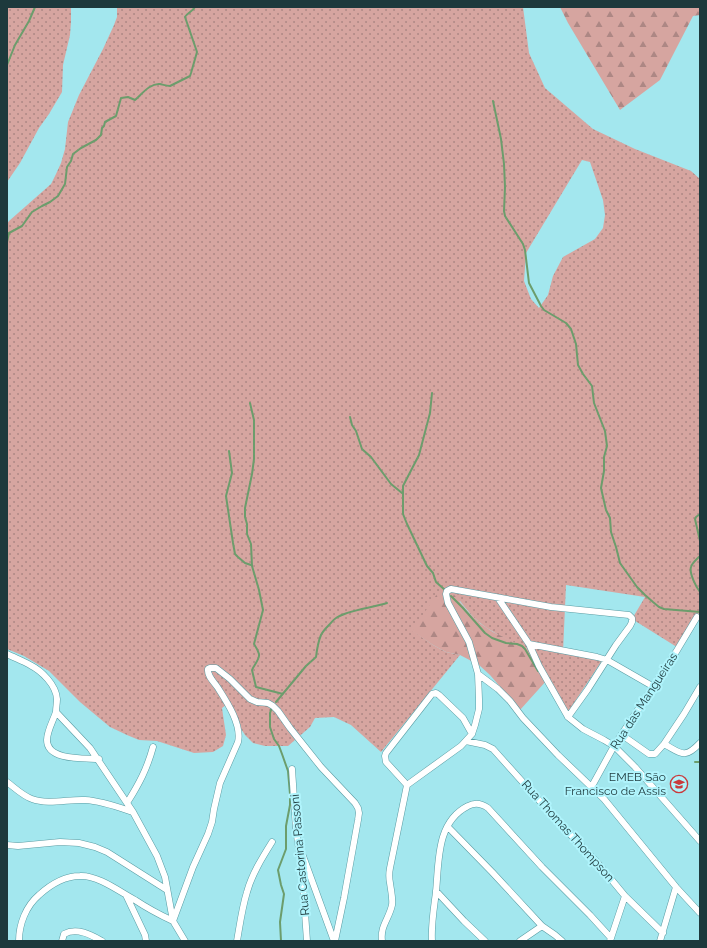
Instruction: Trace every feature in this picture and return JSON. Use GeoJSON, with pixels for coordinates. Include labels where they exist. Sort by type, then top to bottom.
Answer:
{"type":"FeatureCollection","features":[{"type":"Feature","properties":{"kind":"street"},"geometry":{"type":"LineString","coordinates":[[382,941],[382,929],[392,905],[390,868],[407,785],[444,759],[466,741],[472,734],[479,709],[480,699],[478,674],[469,642],[448,603],[446,597],[447,591],[456,589],[551,607],[629,615],[632,618],[632,622],[568,717]]}},
{"type":"Feature","properties":{"kind":"street"},"geometry":{"type":"LineString","coordinates":[[498,598],[529,644],[539,666],[568,717],[584,729],[614,746],[635,766],[700,841]]}},
{"type":"Feature","properties":{"kind":"street","name":"Rua das Mangueiras"},"geometry":{"type":"LineString","coordinates":[[592,786],[614,746],[654,687],[697,617]]}},
{"type":"Feature","properties":{"kind":"street"},"geometry":{"type":"LineString","coordinates":[[529,644],[607,660],[654,687]]}},
{"type":"Feature","properties":{"kind":"street"},"geometry":{"type":"LineString","coordinates":[[7,654],[31,665],[41,673],[55,691],[57,699],[56,712],[47,738],[49,747],[52,751],[57,754],[70,757],[99,760]]}},
{"type":"Feature","properties":{"kind":"street"},"geometry":{"type":"LineString","coordinates":[[172,920],[208,834],[220,782],[240,737],[235,717],[208,674],[208,669],[216,668],[250,699],[273,706],[321,767],[351,798],[358,808],[359,813],[335,941]]}},
{"type":"Feature","properties":{"kind":"street"},"geometry":{"type":"LineString","coordinates":[[478,674],[498,689],[510,701],[522,718],[558,755],[592,786],[614,810],[676,887],[700,913]]}},
{"type":"Feature","properties":{"kind":"street"},"geometry":{"type":"LineString","coordinates":[[622,735],[649,754],[655,754],[664,744],[700,687]]}},
{"type":"Feature","properties":{"kind":"street"},"geometry":{"type":"LineString","coordinates":[[407,785],[386,762],[385,756],[432,694],[439,694],[463,718],[472,734]]}},
{"type":"Feature","properties":{"kind":"street"},"geometry":{"type":"LineString","coordinates":[[56,712],[90,748],[133,812],[157,856],[165,877],[172,920],[185,941]]}},
{"type":"Feature","properties":{"kind":"street","name":"Rua Thomas Thompson"},"geometry":{"type":"LineString","coordinates":[[466,741],[485,745],[492,749],[596,861],[625,896],[663,933]]}},
{"type":"Feature","properties":{"kind":"street"},"geometry":{"type":"LineString","coordinates":[[664,744],[683,754],[686,754],[693,751],[700,743]]}},
{"type":"Feature","properties":{"kind":"street"},"geometry":{"type":"LineString","coordinates":[[127,803],[144,772],[153,747]]}},
{"type":"Feature","properties":{"kind":"street","name":"Rua Castorina Passoni"},"geometry":{"type":"LineString","coordinates":[[292,769],[296,829],[304,895],[307,941]]}},
{"type":"Feature","properties":{"kind":"street"},"geometry":{"type":"LineString","coordinates":[[7,782],[22,794],[33,800],[85,800],[104,803],[133,812]]}},
{"type":"Feature","properties":{"kind":"street"},"geometry":{"type":"LineString","coordinates":[[432,941],[439,852],[443,837],[455,815],[471,805],[477,804],[483,804],[488,808],[542,867],[590,915],[610,940]]}},
{"type":"Feature","properties":{"kind":"street"},"geometry":{"type":"LineString","coordinates":[[448,827],[542,926],[562,941]]}},
{"type":"Feature","properties":{"kind":"street"},"geometry":{"type":"LineString","coordinates":[[7,845],[18,846],[60,842],[95,846],[167,890]]}},
{"type":"Feature","properties":{"kind":"street"},"geometry":{"type":"LineString","coordinates":[[237,941],[242,908],[247,891],[254,874],[272,842]]}},
{"type":"Feature","properties":{"kind":"street"},"geometry":{"type":"LineString","coordinates":[[299,847],[335,941]]}},
{"type":"Feature","properties":{"kind":"street"},"geometry":{"type":"LineString","coordinates":[[19,941],[21,923],[36,897],[46,888],[64,879],[81,875],[112,886],[146,907],[172,920]]}},
{"type":"Feature","properties":{"kind":"street"},"geometry":{"type":"LineString","coordinates":[[660,941],[676,887]]}},
{"type":"Feature","properties":{"kind":"street"},"geometry":{"type":"LineString","coordinates":[[436,891],[485,941]]}},
{"type":"Feature","properties":{"kind":"street"},"geometry":{"type":"LineString","coordinates":[[126,895],[145,935],[146,941]]}},
{"type":"Feature","properties":{"kind":"street"},"geometry":{"type":"LineString","coordinates":[[610,940],[625,896]]}},
{"type":"Feature","properties":{"kind":"street"},"geometry":{"type":"LineString","coordinates":[[520,941],[542,926]]}},
{"type":"Feature","properties":{"kind":"street"},"geometry":{"type":"LineString","coordinates":[[62,941],[64,934],[73,932],[89,934],[102,941]]}},
{"type":"Feature","properties":{"kind":"green space"},"geometry":{"type":"Polygon","coordinates":[[[7,7],[71,7],[71,22],[70,35],[63,65],[62,92],[7,182],[7,7]]]}},
{"type":"Feature","properties":{"kind":"green space"},"geometry":{"type":"Polygon","coordinates":[[[117,7],[523,7],[529,53],[545,88],[593,129],[635,149],[691,171],[700,179],[700,618],[680,649],[632,619],[645,597],[566,585],[563,652],[603,659],[568,712],[529,650],[487,628],[471,614],[460,601],[413,631],[446,652],[460,655],[381,752],[351,725],[334,717],[315,718],[310,727],[288,746],[265,746],[253,743],[245,735],[226,705],[222,708],[226,735],[223,746],[213,752],[194,753],[157,741],[139,740],[110,727],[80,702],[49,671],[24,656],[7,649],[7,224],[51,184],[61,163],[65,149],[68,122],[79,95],[103,49],[117,17],[117,7]],[[582,160],[526,253],[524,281],[531,299],[539,308],[548,295],[553,276],[563,257],[595,239],[603,228],[605,215],[603,200],[590,162],[582,160]]]}},
{"type":"Feature","properties":{"kind":"green space"},"geometry":{"type":"Polygon","coordinates":[[[560,7],[699,7],[700,15],[693,16],[660,80],[620,110],[560,7]]]}},
{"type":"Feature","properties":{"kind":"green space"},"geometry":{"type":"Polygon","coordinates":[[[441,588],[451,591],[468,612],[481,624],[493,632],[529,650],[547,680],[520,710],[490,675],[479,665],[460,655],[446,652],[412,631],[441,588]]]}},
{"type":"Feature","properties":{"kind":"waterway"},"geometry":{"type":"LineString","coordinates":[[7,65],[15,45],[29,21],[35,7]]}},
{"type":"Feature","properties":{"kind":"waterway"},"geometry":{"type":"LineString","coordinates":[[7,242],[9,233],[22,226],[32,212],[58,196],[65,184],[67,167],[73,154],[96,140],[101,135],[105,122],[116,116],[121,98],[128,97],[135,100],[146,89],[153,85],[160,84],[170,86],[190,76],[197,52],[185,17],[195,7]]}},
{"type":"Feature","properties":{"kind":"waterway"},"geometry":{"type":"LineString","coordinates":[[493,101],[501,139],[504,164],[505,216],[523,244],[529,283],[541,306],[544,310],[566,323],[571,329],[576,344],[578,365],[592,386],[594,403],[605,431],[607,446],[604,457],[604,471],[601,488],[606,510],[610,518],[611,532],[620,563],[637,587],[659,607],[664,609],[700,612]]}},
{"type":"Feature","properties":{"kind":"waterway"},"geometry":{"type":"LineString","coordinates":[[432,393],[430,413],[419,455],[403,486],[403,514],[427,566],[433,573],[436,582],[445,590]]}},
{"type":"Feature","properties":{"kind":"waterway"},"geometry":{"type":"LineString","coordinates":[[250,403],[254,420],[254,459],[245,508],[245,517],[247,534],[251,544],[252,566],[263,610],[254,644],[259,656],[252,670],[256,687],[283,694]]}},
{"type":"Feature","properties":{"kind":"waterway"},"geometry":{"type":"LineString","coordinates":[[350,417],[362,449],[371,457],[391,484],[402,493]]}},
{"type":"Feature","properties":{"kind":"waterway"},"geometry":{"type":"LineString","coordinates":[[229,451],[232,473],[226,496],[235,554],[245,563],[251,565]]}},
{"type":"Feature","properties":{"kind":"waterway"},"geometry":{"type":"LineString","coordinates":[[700,514],[695,519],[700,541]]}},
{"type":"Feature","properties":{"kind":"waterway"},"geometry":{"type":"LineString","coordinates":[[700,556],[691,567],[693,580],[700,592]]}},
{"type":"Feature","properties":{"kind":"waterway"},"geometry":{"type":"LineString","coordinates":[[451,596],[485,633],[492,638],[506,643],[522,646],[538,671]]}},
{"type":"Feature","properties":{"kind":"waterway"},"geometry":{"type":"LineString","coordinates":[[276,702],[306,666],[316,657],[321,635],[334,620],[346,613],[387,603]]}},
{"type":"Feature","properties":{"kind":"waterway"},"geometry":{"type":"LineString","coordinates":[[272,707],[270,713],[270,727],[288,771],[290,794],[290,805],[286,826],[286,849],[278,870],[284,894],[280,922],[281,941]]}},
{"type":"Feature","properties":{"kind":"waterway"},"geometry":{"type":"LineString","coordinates":[[695,762],[700,762]]}},
{"type":"Feature","properties":{"kind":"place","name":"EMEB São Francisco de Assis"},"geometry":{"type":"Point","coordinates":[679,784]}}]}
